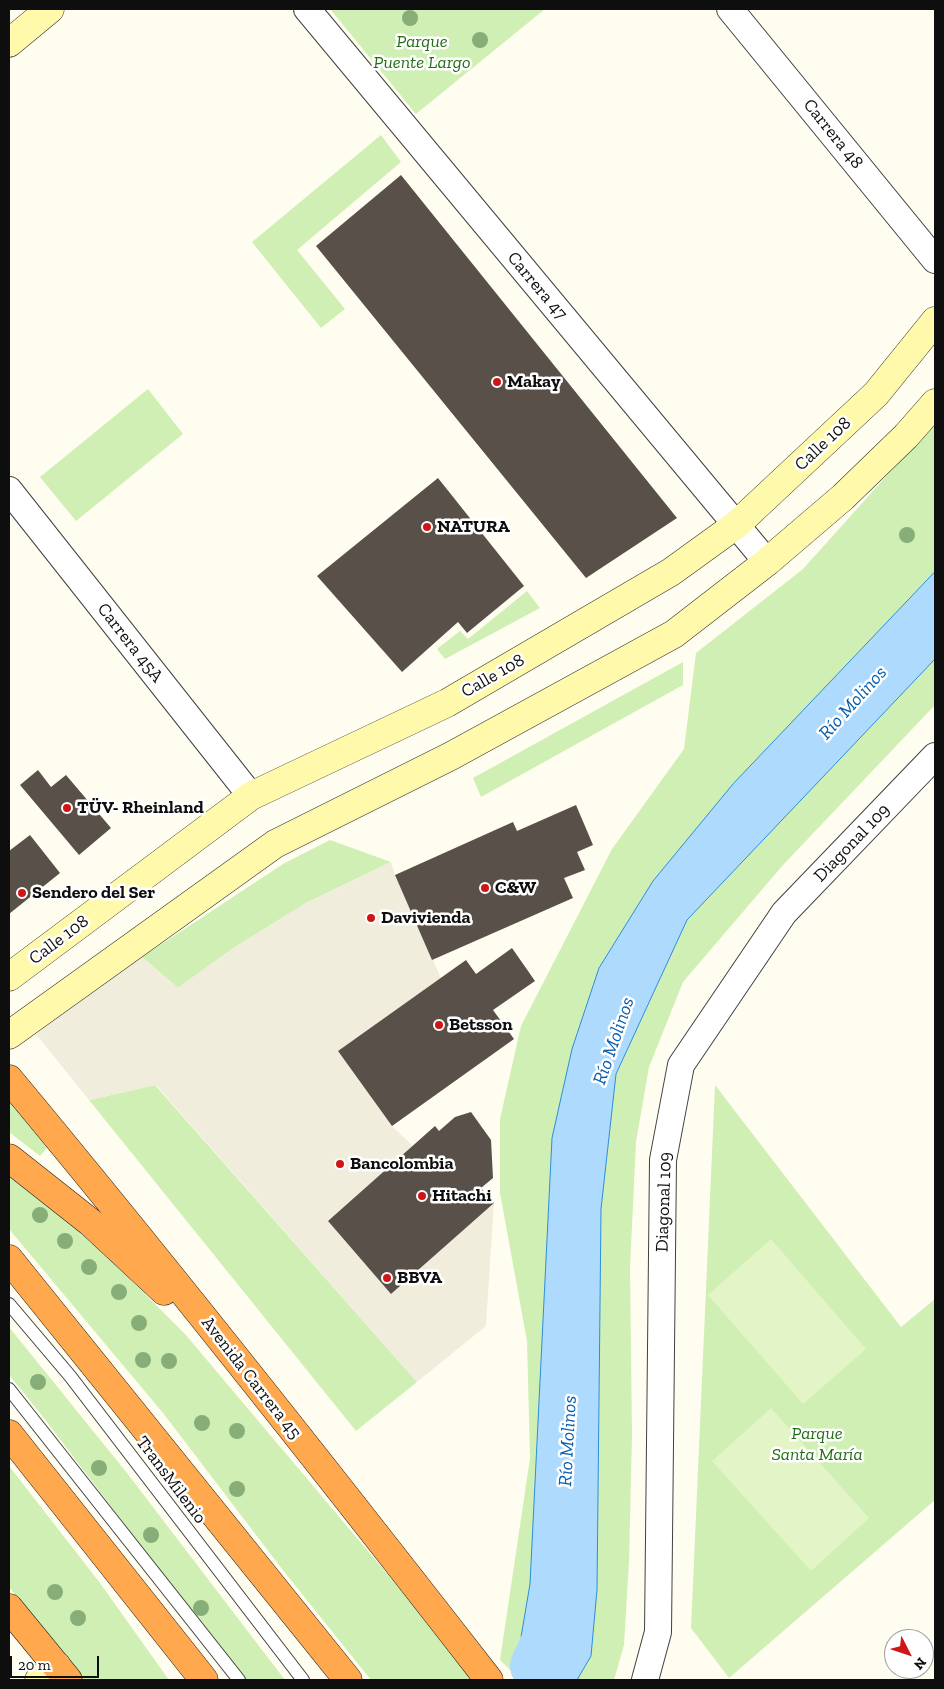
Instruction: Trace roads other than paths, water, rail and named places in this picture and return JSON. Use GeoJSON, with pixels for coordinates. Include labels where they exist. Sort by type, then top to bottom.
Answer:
{"type":"FeatureCollection","features":[{"type":"Feature","properties":{"kind":"highway","name":"Avenida Carrera 45"},"geometry":{"type":"LineString","coordinates":[[9,1079],[107,1197],[489,1680]]}},
{"type":"Feature","properties":{"kind":"highway"},"geometry":{"type":"LineString","coordinates":[[9,1158],[90,1222],[231,1353]]}},
{"type":"Feature","properties":{"kind":"highway"},"geometry":{"type":"LineString","coordinates":[[9,1259],[348,1680]]}},
{"type":"Feature","properties":{"kind":"highway"},"geometry":{"type":"LineString","coordinates":[[9,1434],[204,1680]]}},
{"type":"Feature","properties":{"kind":"highway"},"geometry":{"type":"LineString","coordinates":[[9,1608],[54,1676]]}},
{"type":"Feature","properties":{"kind":"street"},"geometry":{"type":"LineString","coordinates":[[9,43],[50,9]]}},
{"type":"Feature","properties":{"kind":"street","name":"Carrera 47"},"geometry":{"type":"LineString","coordinates":[[307,9],[767,562]]}},
{"type":"Feature","properties":{"kind":"street","name":"Carrera 48"},"geometry":{"type":"LineString","coordinates":[[730,9],[935,260]]}},
{"type":"Feature","properties":{"kind":"street","name":"Calle 108"},"geometry":{"type":"LineString","coordinates":[[9,977],[251,796],[447,703],[670,572],[736,525],[876,394],[935,321]]}},
{"type":"Feature","properties":{"kind":"street"},"geometry":{"type":"LineString","coordinates":[[9,1035],[275,844],[451,756],[674,634],[767,562],[843,497],[906,436],[935,403]]}},
{"type":"Feature","properties":{"kind":"street","name":"Carrera 45A"},"geometry":{"type":"LineString","coordinates":[[9,490],[251,796]]}},
{"type":"Feature","properties":{"kind":"street","name":"Diagonal 109"},"geometry":{"type":"LineString","coordinates":[[645,1680],[658,1632],[663,1160],[681,1065],[784,913],[935,756]]}},
{"type":"Feature","properties":{"kind":"lane","name":"TransMilenio"},"geometry":{"type":"LineString","coordinates":[[9,1304],[70,1376],[303,1680]]}},
{"type":"Feature","properties":{"kind":"lane"},"geometry":{"type":"LineString","coordinates":[[9,1389],[239,1680]]}},
{"type":"Feature","properties":{"kind":"water"},"geometry":{"type":"Polygon","coordinates":[[[935,572],[935,659],[687,920],[616,1074],[601,1209],[597,1590],[591,1656],[577,1680],[556,1680],[521,1637],[530,1584],[552,1138],[572,1049],[599,968],[653,881],[733,784],[935,572]]]}},
{"type":"Feature","properties":{"kind":"waterway","name":"Río Molinos"},"geometry":{"type":"LineString","coordinates":[[536,1666],[552,1632],[560,1592]]}},
{"type":"Feature","properties":{"kind":"place","name":"Makay"},"geometry":{"type":"Point","coordinates":[497,382]}},
{"type":"Feature","properties":{"kind":"place","name":"NATURA"},"geometry":{"type":"Point","coordinates":[427,527]}},
{"type":"Feature","properties":{"kind":"place","name":"TÜV- Rheinland"},"geometry":{"type":"Point","coordinates":[67,808]}},
{"type":"Feature","properties":{"kind":"place","name":"C&W"},"geometry":{"type":"Point","coordinates":[485,888]}},
{"type":"Feature","properties":{"kind":"place","name":"Sendero del Ser"},"geometry":{"type":"Point","coordinates":[22,893]}},
{"type":"Feature","properties":{"kind":"place","name":"Davivienda"},"geometry":{"type":"Point","coordinates":[371,918]}},
{"type":"Feature","properties":{"kind":"place","name":"Betsson"},"geometry":{"type":"Point","coordinates":[439,1025]}},
{"type":"Feature","properties":{"kind":"place","name":"Bancolombia"},"geometry":{"type":"Point","coordinates":[340,1164]}},
{"type":"Feature","properties":{"kind":"place","name":"Hitachi"},"geometry":{"type":"Point","coordinates":[422,1196]}},
{"type":"Feature","properties":{"kind":"place","name":"BBVA"},"geometry":{"type":"Point","coordinates":[387,1278]}},
{"type":"Feature","properties":{"kind":"park label","name":"Parque Puente Largo"},"geometry":{"type":"Point","coordinates":[422,52]}},
{"type":"Feature","properties":{"kind":"park label","name":"Parque Santa María"},"geometry":{"type":"Point","coordinates":[817,1444]}}]}
